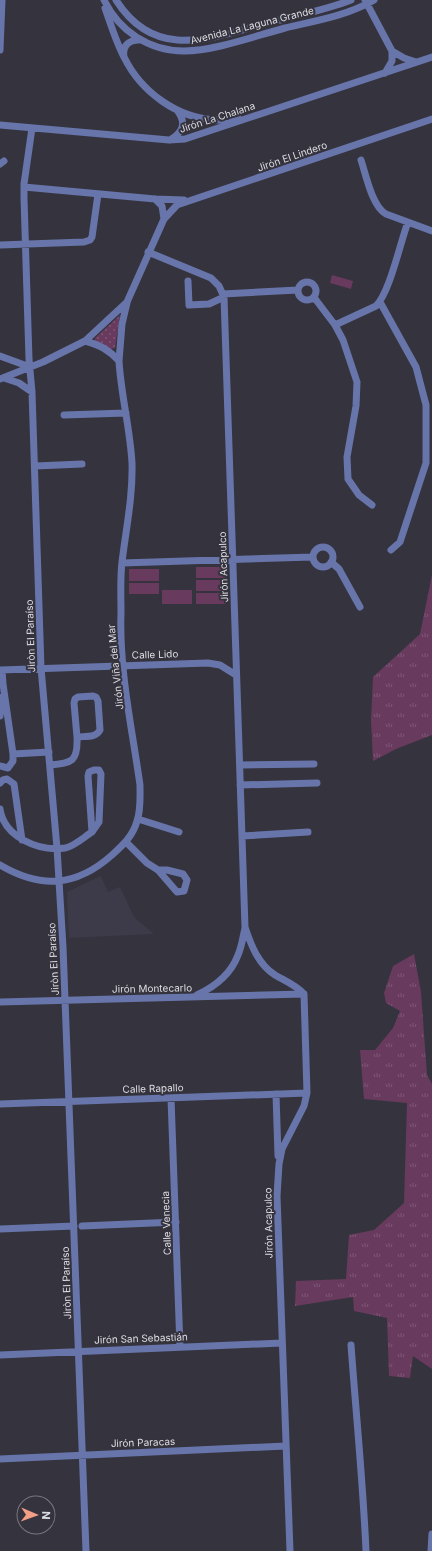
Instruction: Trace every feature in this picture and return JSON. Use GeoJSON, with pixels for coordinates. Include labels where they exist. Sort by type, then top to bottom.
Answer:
{"type":"FeatureCollection","features":[{"type":"Feature","properties":{"kind":"street"},"geometry":{"type":"LineString","coordinates":[[0,50],[2,0]]}},
{"type":"Feature","properties":{"kind":"street"},"geometry":{"type":"LineString","coordinates":[[103,0],[115,40],[124,59],[142,84],[161,101],[177,110],[198,117],[217,120],[249,117]]}},
{"type":"Feature","properties":{"kind":"street","name":"Avenida La Laguna Grande"},"geometry":{"type":"LineString","coordinates":[[103,0],[115,18],[125,29],[141,40],[152,46],[168,50],[184,51],[200,50],[348,12],[366,2],[374,0]]}},
{"type":"Feature","properties":{"kind":"street","name":"Avenida La Laguna Grande"},"geometry":{"type":"LineString","coordinates":[[116,0],[132,22],[144,30],[158,37],[176,41],[187,41],[199,40],[230,33],[351,0]]}},
{"type":"Feature","properties":{"kind":"street"},"geometry":{"type":"LineString","coordinates":[[366,2],[392,51],[404,58],[416,62]]}},
{"type":"Feature","properties":{"kind":"street"},"geometry":{"type":"LineString","coordinates":[[124,59],[123,52],[125,46],[129,42],[141,40]]}},
{"type":"Feature","properties":{"kind":"street"},"geometry":{"type":"LineString","coordinates":[[385,73],[390,65],[392,51]]}},
{"type":"Feature","properties":{"kind":"street","name":"Jirón La Chalana"},"geometry":{"type":"LineString","coordinates":[[0,125],[169,140],[189,138],[432,57]]}},
{"type":"Feature","properties":{"kind":"street"},"geometry":{"type":"LineString","coordinates":[[169,140],[178,135],[183,126],[182,117],[177,110]]}},
{"type":"Feature","properties":{"kind":"street","name":"Jirón El Lindero"},"geometry":{"type":"LineString","coordinates":[[164,218],[176,205],[432,119]]}},
{"type":"Feature","properties":{"kind":"street","name":"Jiròn El Paraíso"},"geometry":{"type":"LineString","coordinates":[[32,128],[24,187],[29,359],[32,392],[41,668],[60,882],[86,1551]]}},
{"type":"Feature","properties":{"kind":"street"},"geometry":{"type":"LineString","coordinates":[[361,160],[378,208],[386,214],[432,231]]}},
{"type":"Feature","properties":{"kind":"street"},"geometry":{"type":"LineString","coordinates":[[24,187],[189,201]]}},
{"type":"Feature","properties":{"kind":"street"},"geometry":{"type":"LineString","coordinates":[[0,245],[84,242],[90,240],[92,237],[98,194]]}},
{"type":"Feature","properties":{"kind":"street"},"geometry":{"type":"LineString","coordinates":[[2,378],[86,341],[127,302],[164,218],[162,206],[154,199]]}},
{"type":"Feature","properties":{"kind":"street"},"geometry":{"type":"LineString","coordinates":[[335,325],[376,306],[380,302],[387,286],[408,222]]}},
{"type":"Feature","properties":{"kind":"street"},"geometry":{"type":"LineString","coordinates":[[148,252],[208,276],[218,284],[223,296]]}},
{"type":"Feature","properties":{"kind":"street"},"geometry":{"type":"LineString","coordinates":[[188,281],[189,305],[209,304],[223,296],[298,290]]}},
{"type":"Feature","properties":{"kind":"street"},"geometry":{"type":"LineString","coordinates":[[304,283],[311,283],[314,285],[316,292],[313,298],[306,300],[300,297],[298,290],[304,283]]}},
{"type":"Feature","properties":{"kind":"street","name":"Jirón Acapulco"},"geometry":{"type":"LineString","coordinates":[[193,997],[212,988],[228,971],[238,956],[245,927],[223,296]]}},
{"type":"Feature","properties":{"kind":"street"},"geometry":{"type":"LineString","coordinates":[[313,298],[335,325],[343,340],[357,382],[356,406],[347,457],[348,479],[359,495],[372,505]]}},
{"type":"Feature","properties":{"kind":"street","name":"Jirón Viña del Mar"},"geometry":{"type":"LineString","coordinates":[[0,866],[21,876],[37,880],[60,882],[81,877],[104,862],[126,842],[138,819],[140,785],[123,665],[120,627],[122,564],[132,464],[126,413],[120,382],[119,361],[122,324],[127,302]]}},
{"type":"Feature","properties":{"kind":"street"},"geometry":{"type":"LineString","coordinates":[[380,302],[416,367],[426,405],[426,463],[400,542],[391,550]]}},
{"type":"Feature","properties":{"kind":"street"},"geometry":{"type":"LineString","coordinates":[[86,341],[99,345],[110,351],[119,361]]}},
{"type":"Feature","properties":{"kind":"street"},"geometry":{"type":"LineString","coordinates":[[0,356],[30,366]]}},
{"type":"Feature","properties":{"kind":"street"},"geometry":{"type":"LineString","coordinates":[[2,378],[19,383],[32,392]]}},
{"type":"Feature","properties":{"kind":"street"},"geometry":{"type":"LineString","coordinates":[[64,415],[126,413]]}},
{"type":"Feature","properties":{"kind":"street"},"geometry":{"type":"LineString","coordinates":[[34,466],[82,464]]}},
{"type":"Feature","properties":{"kind":"street"},"geometry":{"type":"LineString","coordinates":[[325,547],[332,553],[331,562],[326,566],[320,566],[315,562],[313,557],[317,549],[325,547]]}},
{"type":"Feature","properties":{"kind":"street"},"geometry":{"type":"LineString","coordinates":[[122,564],[313,557]]}},
{"type":"Feature","properties":{"kind":"street"},"geometry":{"type":"LineString","coordinates":[[331,562],[339,569],[360,607]]}},
{"type":"Feature","properties":{"kind":"street","name":"Calle Lido"},"geometry":{"type":"LineString","coordinates":[[1,670],[213,663],[222,666],[236,675]]}},
{"type":"Feature","properties":{"kind":"street"},"geometry":{"type":"LineString","coordinates":[[0,766],[8,768],[11,766],[13,754],[1,670]]}},
{"type":"Feature","properties":{"kind":"street"},"geometry":{"type":"LineString","coordinates":[[0,716],[2,684]]}},
{"type":"Feature","properties":{"kind":"street"},"geometry":{"type":"LineString","coordinates":[[50,765],[67,764],[76,755],[77,737],[74,703],[75,699],[78,697],[96,697],[98,701],[99,733],[95,735],[77,737]]}},
{"type":"Feature","properties":{"kind":"street"},"geometry":{"type":"LineString","coordinates":[[13,754],[49,752]]}},
{"type":"Feature","properties":{"kind":"street"},"geometry":{"type":"LineString","coordinates":[[240,765],[314,764]]}},
{"type":"Feature","properties":{"kind":"street"},"geometry":{"type":"LineString","coordinates":[[0,809],[3,822],[22,840],[31,844],[66,848],[92,832],[99,822],[101,774],[99,770],[90,772],[88,776],[92,832]]}},
{"type":"Feature","properties":{"kind":"street"},"geometry":{"type":"LineString","coordinates":[[0,783],[7,779],[14,784],[22,840]]}},
{"type":"Feature","properties":{"kind":"street"},"geometry":{"type":"LineString","coordinates":[[240,785],[317,782]]}},
{"type":"Feature","properties":{"kind":"street"},"geometry":{"type":"LineString","coordinates":[[138,819],[179,832]]}},
{"type":"Feature","properties":{"kind":"street"},"geometry":{"type":"LineString","coordinates":[[242,836],[308,832]]}},
{"type":"Feature","properties":{"kind":"street"},"geometry":{"type":"LineString","coordinates":[[126,842],[128,846],[147,863],[158,870]]}},
{"type":"Feature","properties":{"kind":"street","name":"Jirón Acapulco"},"geometry":{"type":"LineString","coordinates":[[245,927],[252,948],[260,962],[273,974],[299,989],[304,994],[307,1093],[304,1106],[282,1149],[278,1164],[277,1196],[290,1551]]}},
{"type":"Feature","properties":{"kind":"street","name":"Jirón Montecarlo"},"geometry":{"type":"LineString","coordinates":[[0,1002],[65,999],[304,994]]}},
{"type":"Feature","properties":{"kind":"street","name":"Calle Rapallo"},"geometry":{"type":"LineString","coordinates":[[0,1104],[307,1093]]}},
{"type":"Feature","properties":{"kind":"street"},"geometry":{"type":"LineString","coordinates":[[276,1094],[278,1164]]}},
{"type":"Feature","properties":{"kind":"street","name":"Calle Venecia"},"geometry":{"type":"LineString","coordinates":[[171,1098],[180,1347]]}},
{"type":"Feature","properties":{"kind":"street"},"geometry":{"type":"LineString","coordinates":[[82,1226],[176,1222]]}},
{"type":"Feature","properties":{"kind":"street"},"geometry":{"type":"LineString","coordinates":[[0,1229],[74,1226]]}},
{"type":"Feature","properties":{"kind":"street","name":"Jirón San Sebastián"},"geometry":{"type":"LineString","coordinates":[[0,1355],[282,1343]]}},
{"type":"Feature","properties":{"kind":"street"},"geometry":{"type":"LineString","coordinates":[[351,1346],[364,1498],[366,1551]]}},
{"type":"Feature","properties":{"kind":"street","name":"Jirón Paracas"},"geometry":{"type":"LineString","coordinates":[[0,1459],[286,1446]]}},
{"type":"Feature","properties":{"kind":"street"},"geometry":{"type":"LineString","coordinates":[[431,1551],[432,1538]]}},
{"type":"Feature","properties":{"kind":"shaded area"},"geometry":{"type":"Polygon","coordinates":[[[101,876],[108,892],[120,887],[134,917],[154,934],[69,938],[67,892],[101,876]]]}},
{"type":"Feature","properties":{"kind":"green space"},"geometry":{"type":"Polygon","coordinates":[[[332,275],[353,281],[351,289],[330,283],[332,275]]]}},
{"type":"Feature","properties":{"kind":"green space"},"geometry":{"type":"Polygon","coordinates":[[[120,315],[115,348],[111,349],[95,342],[95,338],[120,315]]]}},
{"type":"Feature","properties":{"kind":"green space"},"geometry":{"type":"Polygon","coordinates":[[[196,567],[226,567],[226,578],[196,578],[196,567]]]}},
{"type":"Feature","properties":{"kind":"green space"},"geometry":{"type":"Polygon","coordinates":[[[129,569],[159,569],[159,581],[129,581],[129,569]]]}},
{"type":"Feature","properties":{"kind":"green space"},"geometry":{"type":"Polygon","coordinates":[[[432,575],[432,735],[396,749],[373,761],[371,720],[373,677],[420,634],[432,575]]]}},
{"type":"Feature","properties":{"kind":"green space"},"geometry":{"type":"Polygon","coordinates":[[[196,580],[226,580],[226,591],[196,591],[196,580]]]}},
{"type":"Feature","properties":{"kind":"green space"},"geometry":{"type":"Polygon","coordinates":[[[129,583],[159,583],[159,594],[129,594],[129,583]]]}},
{"type":"Feature","properties":{"kind":"green space"},"geometry":{"type":"Polygon","coordinates":[[[162,590],[192,590],[192,604],[162,604],[162,590]]]}},
{"type":"Feature","properties":{"kind":"green space"},"geometry":{"type":"Polygon","coordinates":[[[196,593],[226,593],[226,604],[196,604],[196,593]]]}},
{"type":"Feature","properties":{"kind":"green space"},"geometry":{"type":"Polygon","coordinates":[[[414,954],[421,992],[427,1075],[432,1084],[432,1369],[413,1356],[410,1378],[389,1376],[387,1318],[354,1311],[353,1297],[295,1306],[296,1281],[346,1279],[349,1235],[374,1230],[404,1203],[407,1103],[364,1099],[360,1050],[375,1050],[393,1028],[400,1011],[386,1003],[384,993],[393,966],[414,954]]]}}]}
